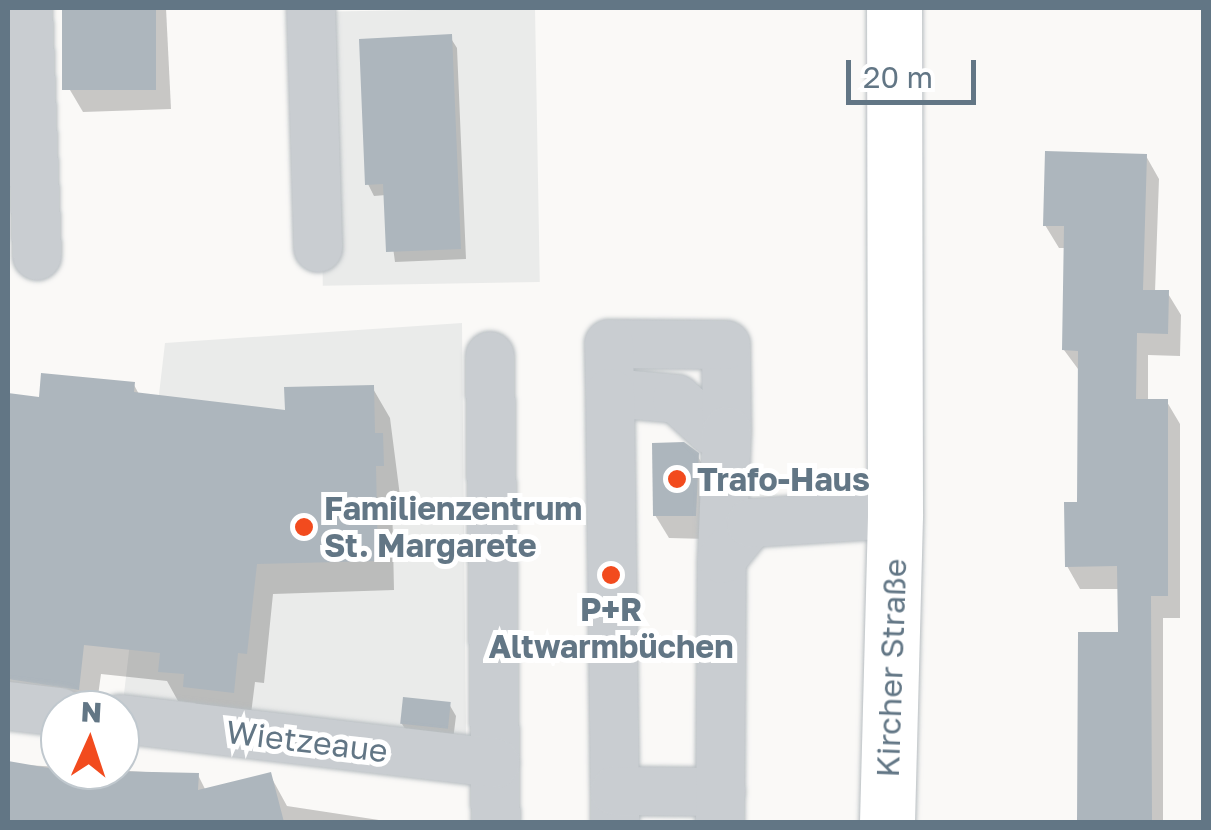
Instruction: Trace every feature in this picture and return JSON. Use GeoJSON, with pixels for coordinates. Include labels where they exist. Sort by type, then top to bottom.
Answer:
{"type":"FeatureCollection","features":[{"type":"Feature","properties":{"kind":"main road","name":"Kircher Straße"},"geometry":{"type":"LineString","coordinates":[[887,822],[895,514],[894,8]]}},
{"type":"Feature","properties":{"kind":"street"},"geometry":{"type":"LineString","coordinates":[[28,8],[38,256]]}},
{"type":"Feature","properties":{"kind":"street"},"geometry":{"type":"LineString","coordinates":[[311,8],[318,248]]}},
{"type":"Feature","properties":{"kind":"street"},"geometry":{"type":"LineString","coordinates":[[609,344],[726,345],[721,808],[615,807],[610,393],[609,344]]}},
{"type":"Feature","properties":{"kind":"street"},"geometry":{"type":"LineString","coordinates":[[490,356],[496,822]]}},
{"type":"Feature","properties":{"kind":"street"},"geometry":{"type":"LineString","coordinates":[[610,393],[677,398],[711,430],[727,431]]}},
{"type":"Feature","properties":{"kind":"street"},"geometry":{"type":"LineString","coordinates":[[722,559],[752,524],[895,514]]}},
{"type":"Feature","properties":{"kind":"street"},"geometry":{"type":"LineString","coordinates":[[8,706],[40,710]]}},
{"type":"Feature","properties":{"kind":"street","name":"Wietzeaue"},"geometry":{"type":"LineString","coordinates":[[140,721],[495,762]]}},
{"type":"Feature","properties":{"kind":"shaded area"},"geometry":{"type":"Polygon","coordinates":[[[535,8],[540,282],[323,286],[318,12],[535,8]]]}},
{"type":"Feature","properties":{"kind":"shaded area","name":"Familienzentrum St. Margarete"},"geometry":{"type":"Polygon","coordinates":[[[462,323],[466,736],[140,712],[140,690],[124,690],[165,343],[462,323]]]}},
{"type":"Feature","properties":{"kind":"building"},"geometry":{"type":"Polygon","coordinates":[[[62,8],[156,8],[156,90],[62,90],[62,8]]]}},
{"type":"Feature","properties":{"kind":"building"},"geometry":{"type":"Polygon","coordinates":[[[452,34],[461,249],[386,252],[383,184],[365,185],[359,39],[452,34]]]}},
{"type":"Feature","properties":{"kind":"building"},"geometry":{"type":"Polygon","coordinates":[[[1045,151],[1147,154],[1143,290],[1169,290],[1168,334],[1137,333],[1136,399],[1168,399],[1168,596],[1151,596],[1152,822],[1077,822],[1078,632],[1118,632],[1117,566],[1065,567],[1064,502],[1077,502],[1078,351],[1062,350],[1064,226],[1043,226],[1045,151]]]}},
{"type":"Feature","properties":{"kind":"building"},"geometry":{"type":"Polygon","coordinates":[[[41,373],[135,382],[134,392],[285,410],[284,387],[374,385],[375,433],[383,433],[384,466],[376,466],[378,561],[257,564],[247,654],[238,653],[234,693],[183,687],[184,674],[158,672],[160,653],[84,645],[79,690],[8,679],[8,393],[39,397],[41,373]]]}},
{"type":"Feature","properties":{"kind":"building","name":"Trafo-Haus"},"geometry":{"type":"Polygon","coordinates":[[[684,442],[699,453],[696,516],[653,516],[652,443],[684,442]]]}},
{"type":"Feature","properties":{"kind":"building"},"geometry":{"type":"Polygon","coordinates":[[[403,697],[451,702],[448,729],[400,724],[403,697]]]}},
{"type":"Feature","properties":{"kind":"building"},"geometry":{"type":"Polygon","coordinates":[[[8,761],[40,767],[40,790],[140,790],[140,772],[199,773],[198,790],[271,772],[284,822],[8,822],[8,761]]]}},
{"type":"Feature","properties":{"kind":"place","name":"Trafo-Haus"},"geometry":{"type":"Point","coordinates":[677,479]}},
{"type":"Feature","properties":{"kind":"place","name":"Familienzentrum St. Margarete"},"geometry":{"type":"Point","coordinates":[304,527]}},
{"type":"Feature","properties":{"kind":"place","name":"P+R Altwarmbüchen"},"geometry":{"type":"Point","coordinates":[611,575]}}]}
